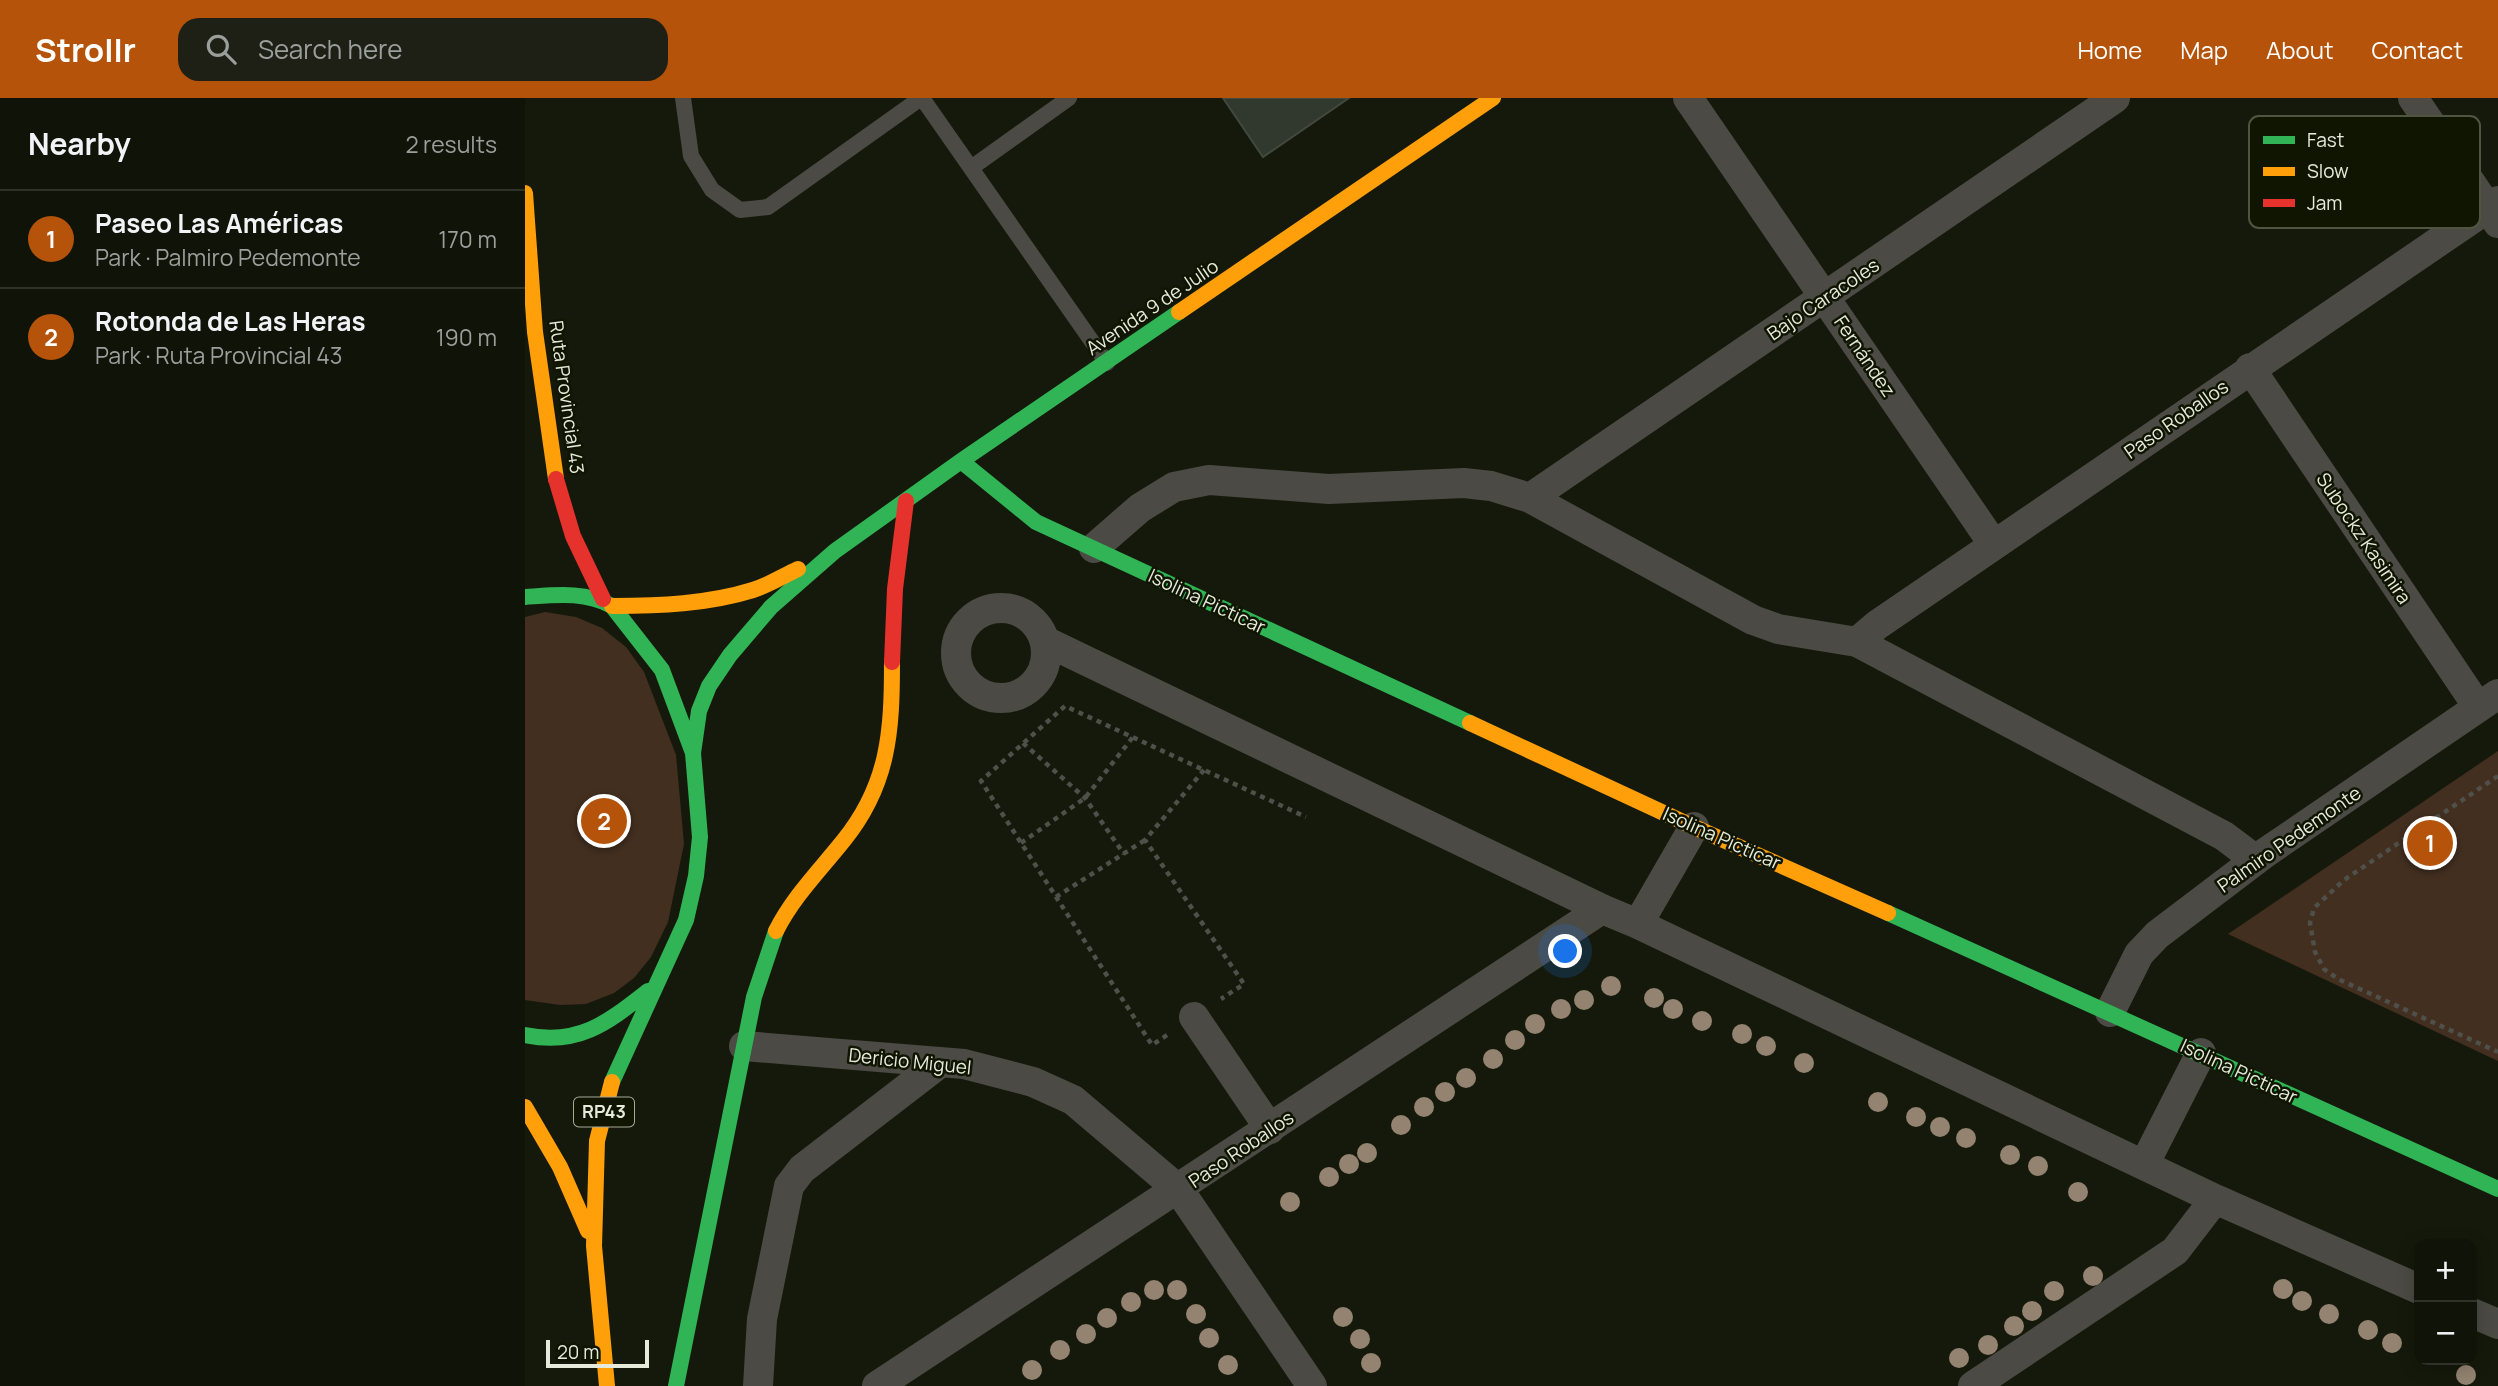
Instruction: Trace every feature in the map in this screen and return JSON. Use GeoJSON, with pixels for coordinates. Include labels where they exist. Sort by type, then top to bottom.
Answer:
{"type":"FeatureCollection","features":[{"type":"Feature","properties":{"kind":"main road","name":"Avenida 9 de Julio"},"geometry":{"type":"LineString","coordinates":[[835,551],[961,460],[1493,98]]}},
{"type":"Feature","properties":{"kind":"main road","name":"Ruta Provincial 43"},"geometry":{"type":"LineString","coordinates":[[525,193],[535,332],[558,490],[573,536],[608,602]]}},
{"type":"Feature","properties":{"kind":"main road","name":"RP43"},"geometry":{"type":"LineString","coordinates":[[526,388],[535,332]]}},
{"type":"Feature","properties":{"kind":"main road","name":"Isolina Picticar"},"geometry":{"type":"LineString","coordinates":[[961,460],[1036,522],[1694,827],[2498,1189]]}},
{"type":"Feature","properties":{"kind":"main road"},"geometry":{"type":"LineString","coordinates":[[676,1386],[754,997],[767,954],[783,918],[856,821],[876,789],[884,765],[891,718],[893,618],[906,502]]}},
{"type":"Feature","properties":{"kind":"main road"},"geometry":{"type":"LineString","coordinates":[[525,597],[566,594],[608,602],[663,606],[755,590],[835,551]]}},
{"type":"Feature","properties":{"kind":"main road"},"geometry":{"type":"LineString","coordinates":[[693,753],[699,711],[709,686],[730,655],[771,607],[835,551]]}},
{"type":"Feature","properties":{"kind":"main road","name":"RP43"},"geometry":{"type":"LineString","coordinates":[[607,1386],[594,1245],[597,1141],[614,1073],[686,920],[696,876],[700,837],[693,753],[662,670],[608,602]]}},
{"type":"Feature","properties":{"kind":"main road","name":"RP43"},"geometry":{"type":"LineString","coordinates":[[525,1035],[542,1040],[575,1037],[602,1026],[653,988]]}},
{"type":"Feature","properties":{"kind":"main road","name":"RP43"},"geometry":{"type":"LineString","coordinates":[[525,1107],[542,1131],[571,1186],[594,1245]]}},
{"type":"Feature","properties":{"kind":"street","name":"Fernández"},"geometry":{"type":"LineString","coordinates":[[1688,98],[1994,545]]}},
{"type":"Feature","properties":{"kind":"street","name":"Bajo Caracoles"},"geometry":{"type":"LineString","coordinates":[[1530,498],[2115,98]]}},
{"type":"Feature","properties":{"kind":"street"},"geometry":{"type":"LineString","coordinates":[[2413,98],[2426,116]]}},
{"type":"Feature","properties":{"kind":"street"},"geometry":{"type":"LineString","coordinates":[[2480,190],[2495,210]]}},
{"type":"Feature","properties":{"kind":"street","name":"Paso Roballos"},"geometry":{"type":"LineString","coordinates":[[2480,220],[2495,210]]}},
{"type":"Feature","properties":{"kind":"street","name":"Paso Roballos"},"geometry":{"type":"LineString","coordinates":[[1857,642],[1877,625],[2250,368],[2467,228]]}},
{"type":"Feature","properties":{"kind":"street","name":"Subockz Kasimira"},"geometry":{"type":"LineString","coordinates":[[2250,368],[2488,700]]}},
{"type":"Feature","properties":{"kind":"street"},"geometry":{"type":"LineString","coordinates":[[1094,548],[1140,508],[1174,488],[1209,480],[1329,489],[1464,483],[1491,486],[1530,498],[1753,620],[1778,629],[1857,642],[2224,836],[2256,860]]}},
{"type":"Feature","properties":{"kind":"street"},"geometry":{"type":"LineString","coordinates":[[1045,641],[1602,909],[2215,1199],[2414,1287]]}},
{"type":"Feature","properties":{"kind":"street","name":"Palmiro Pedemonte"},"geometry":{"type":"LineString","coordinates":[[2109,1012],[2139,954],[2157,935],[2256,860],[2488,700]]}},
{"type":"Feature","properties":{"kind":"street"},"geometry":{"type":"LineString","coordinates":[[1638,924],[1694,827]]}},
{"type":"Feature","properties":{"kind":"street","name":"Paso Roballos"},"geometry":{"type":"LineString","coordinates":[[877,1386],[1179,1190],[1602,909]]}},
{"type":"Feature","properties":{"kind":"street"},"geometry":{"type":"LineString","coordinates":[[1194,1017],[1270,1129]]}},
{"type":"Feature","properties":{"kind":"street","name":"Dericio Miguel"},"geometry":{"type":"LineString","coordinates":[[744,1046],[964,1064],[1033,1082],[1073,1100],[1179,1190],[1312,1386]]}},
{"type":"Feature","properties":{"kind":"street"},"geometry":{"type":"LineString","coordinates":[[2144,1165],[2201,1054]]}},
{"type":"Feature","properties":{"kind":"street"},"geometry":{"type":"LineString","coordinates":[[758,1386],[762,1319],[789,1185],[802,1169],[941,1062]]}},
{"type":"Feature","properties":{"kind":"street"},"geometry":{"type":"LineString","coordinates":[[1973,1386],[2175,1251],[2215,1199]]}},
{"type":"Feature","properties":{"kind":"street"},"geometry":{"type":"LineString","coordinates":[[2477,1315],[2498,1324]]}},
{"type":"Feature","properties":{"kind":"lane"},"geometry":{"type":"LineString","coordinates":[[683,98],[691,156],[712,190],[740,210],[768,207],[922,98],[1107,363]]}},
{"type":"Feature","properties":{"kind":"lane"},"geometry":{"type":"LineString","coordinates":[[971,168],[1069,98]]}},
{"type":"Feature","properties":{"kind":"path"},"geometry":{"type":"LineString","coordinates":[[1145,840],[1244,984],[1152,1045],[981,781],[1065,706],[1305,817]]}},
{"type":"Feature","properties":{"kind":"path"},"geometry":{"type":"LineString","coordinates":[[1021,843],[1085,798],[1133,737]]}},
{"type":"Feature","properties":{"kind":"path"},"geometry":{"type":"LineString","coordinates":[[1023,743],[1085,798],[1124,854]]}},
{"type":"Feature","properties":{"kind":"path"},"geometry":{"type":"LineString","coordinates":[[1056,897],[1145,840],[1204,770]]}},
{"type":"Feature","properties":{"kind":"path"},"geometry":{"type":"LineString","coordinates":[[2498,776],[2344,880],[2313,908],[2310,923],[2315,952],[2324,969],[2338,979],[2498,1052]]}},
{"type":"Feature","properties":{"kind":"shaded area"},"geometry":{"type":"Polygon","coordinates":[[[545,612],[576,617],[602,628],[626,647],[644,672],[676,755],[684,844],[668,922],[651,957],[634,978],[614,993],[586,1004],[560,1005],[525,1000],[525,617],[545,612]]]}},
{"type":"Feature","properties":{"kind":"shaded area"},"geometry":{"type":"Polygon","coordinates":[[[2498,751],[2498,1061],[2228,934],[2498,751]]]}},
{"type":"Feature","properties":{"kind":"building"},"geometry":{"type":"Polygon","coordinates":[[[1223,98],[1349,98],[1263,157],[1223,98]]]}},
{"type":"Feature","properties":{"kind":"traffic: fast"},"geometry":{"type":"LineString","coordinates":[[693,753],[699,711],[709,686],[730,655],[771,607],[835,551],[1179,312]]}},
{"type":"Feature","properties":{"kind":"traffic: fast"},"geometry":{"type":"LineString","coordinates":[[961,461],[1036,522],[1470,723]]}},
{"type":"Feature","properties":{"kind":"traffic: fast"},"geometry":{"type":"LineString","coordinates":[[525,597],[581,596],[612,606],[662,670],[693,753],[700,837],[696,876],[686,920],[612,1082]]}},
{"type":"Feature","properties":{"kind":"traffic: fast"},"geometry":{"type":"LineString","coordinates":[[1888,913],[2498,1189]]}},
{"type":"Feature","properties":{"kind":"traffic: fast"},"geometry":{"type":"LineString","coordinates":[[676,1386],[754,997],[776,931]]}},
{"type":"Feature","properties":{"kind":"traffic: fast"},"geometry":{"type":"LineString","coordinates":[[525,1035],[561,1037],[591,1029],[619,1013],[648,991]]}},
{"type":"Feature","properties":{"kind":"traffic: slow"},"geometry":{"type":"LineString","coordinates":[[1179,312],[1493,98]]}},
{"type":"Feature","properties":{"kind":"traffic: slow"},"geometry":{"type":"LineString","coordinates":[[525,193],[535,332],[556,479]]}},
{"type":"Feature","properties":{"kind":"traffic: slow"},"geometry":{"type":"LineString","coordinates":[[612,606],[665,605],[736,595],[759,588],[798,569]]}},
{"type":"Feature","properties":{"kind":"traffic: slow"},"geometry":{"type":"LineString","coordinates":[[776,931],[799,895],[859,819],[870,798],[879,777],[889,734],[892,662]]}},
{"type":"Feature","properties":{"kind":"traffic: slow"},"geometry":{"type":"LineString","coordinates":[[1470,723],[1888,913]]}},
{"type":"Feature","properties":{"kind":"traffic: slow"},"geometry":{"type":"LineString","coordinates":[[607,1386],[594,1246],[597,1141],[612,1082]]}},
{"type":"Feature","properties":{"kind":"traffic: slow"},"geometry":{"type":"LineString","coordinates":[[525,1107],[560,1167],[588,1231]]}},
{"type":"Feature","properties":{"kind":"traffic: jam"},"geometry":{"type":"LineString","coordinates":[[556,479],[573,536],[603,599]]}},
{"type":"Feature","properties":{"kind":"traffic: jam"},"geometry":{"type":"LineString","coordinates":[[892,662],[895,589],[906,501]]}},
{"type":"Feature","properties":{"kind":"place","name":"Rotonda de Las Heras"},"geometry":{"type":"Point","coordinates":[604,821]}},
{"type":"Feature","properties":{"kind":"place","name":"Paseo Las Américas"},"geometry":{"type":"Point","coordinates":[2430,843]}}]}
